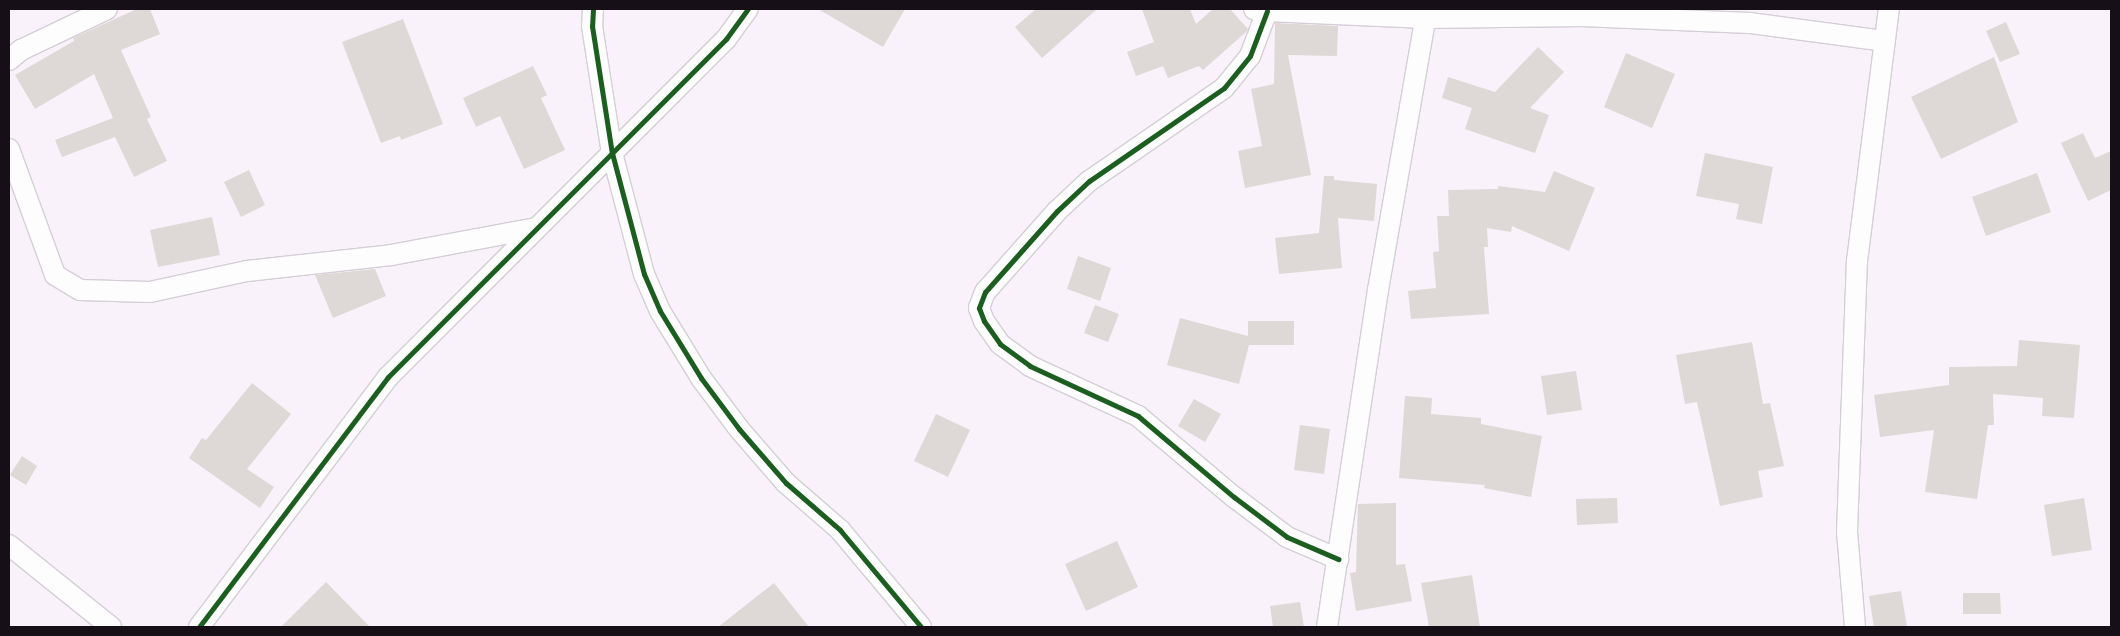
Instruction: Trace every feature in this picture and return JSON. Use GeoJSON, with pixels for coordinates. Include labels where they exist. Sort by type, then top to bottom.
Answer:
{"type":"FeatureCollection","features":[{"type":"Feature","properties":{"kind":"street"},"geometry":{"type":"LineString","coordinates":[[9,60],[21,50],[107,9]]}},
{"type":"Feature","properties":{"kind":"street"},"geometry":{"type":"LineString","coordinates":[[593,9],[592,26],[612,153],[644,274],[660,311],[701,378],[740,429],[780,476],[840,530],[921,627]]}},
{"type":"Feature","properties":{"kind":"street"},"geometry":{"type":"LineString","coordinates":[[199,627],[388,377],[726,39],[748,9]]}},
{"type":"Feature","properties":{"kind":"street"},"geometry":{"type":"LineString","coordinates":[[1855,627],[1847,532],[1857,261],[1889,9]]}},
{"type":"Feature","properties":{"kind":"street"},"geometry":{"type":"LineString","coordinates":[[1338,559],[1287,537],[1234,497],[1138,416],[1030,366],[1000,344],[984,321],[979,308],[985,292],[1057,212],[1089,181],[1224,88],[1250,56],[1261,10],[1581,16],[1750,23],[1885,40]]}},
{"type":"Feature","properties":{"kind":"street"},"geometry":{"type":"LineString","coordinates":[[1327,627],[1378,290],[1426,13]]}},
{"type":"Feature","properties":{"kind":"street"},"geometry":{"type":"LineString","coordinates":[[9,149],[55,275],[80,290],[150,292],[247,271],[391,255],[536,228]]}},
{"type":"Feature","properties":{"kind":"street"},"geometry":{"type":"LineString","coordinates":[[9,545],[111,627]]}},
{"type":"Feature","properties":{"kind":"building"},"geometry":{"type":"Polygon","coordinates":[[[137,9],[150,9],[160,34],[121,50],[151,117],[147,119],[167,161],[134,177],[115,137],[62,157],[55,140],[113,118],[94,74],[35,109],[15,75],[74,41],[73,38],[137,9]]]}},
{"type":"Feature","properties":{"kind":"building"},"geometry":{"type":"Polygon","coordinates":[[[818,9],[905,9],[883,47],[818,9]]]}},
{"type":"Feature","properties":{"kind":"building"},"geometry":{"type":"Polygon","coordinates":[[[1036,9],[1097,9],[1042,58],[1015,27],[1036,9]]]}},
{"type":"Feature","properties":{"kind":"building"},"geometry":{"type":"Polygon","coordinates":[[[1142,9],[1190,9],[1196,24],[1213,9],[1230,9],[1248,29],[1203,70],[1199,66],[1168,78],[1163,66],[1136,76],[1127,52],[1154,42],[1142,9]]]}},
{"type":"Feature","properties":{"kind":"building"},"geometry":{"type":"Polygon","coordinates":[[[403,19],[443,124],[401,140],[400,136],[381,143],[342,42],[403,19]]]}},
{"type":"Feature","properties":{"kind":"building"},"geometry":{"type":"Polygon","coordinates":[[[2006,22],[2020,54],[2000,62],[1986,31],[2006,22]]]}},
{"type":"Feature","properties":{"kind":"building"},"geometry":{"type":"Polygon","coordinates":[[[1275,23],[1338,26],[1337,56],[1288,55],[1311,175],[1245,188],[1238,151],[1262,146],[1251,89],[1274,84],[1275,23]]]}},
{"type":"Feature","properties":{"kind":"building"},"geometry":{"type":"Polygon","coordinates":[[[1538,47],[1564,72],[1530,108],[1549,115],[1535,153],[1465,129],[1472,108],[1442,98],[1448,77],[1495,92],[1538,47]]]}},
{"type":"Feature","properties":{"kind":"building"},"geometry":{"type":"Polygon","coordinates":[[[1626,53],[1675,74],[1652,128],[1604,107],[1626,53]]]}},
{"type":"Feature","properties":{"kind":"building"},"geometry":{"type":"Polygon","coordinates":[[[1994,57],[2018,122],[1941,159],[1911,97],[1994,57]]]}},
{"type":"Feature","properties":{"kind":"building"},"geometry":{"type":"Polygon","coordinates":[[[533,66],[547,95],[541,98],[565,150],[524,169],[500,116],[476,127],[463,98],[533,66]]]}},
{"type":"Feature","properties":{"kind":"building"},"geometry":{"type":"Polygon","coordinates":[[[2083,133],[2095,158],[2111,151],[2111,190],[2088,201],[2061,143],[2083,133]]]}},
{"type":"Feature","properties":{"kind":"building"},"geometry":{"type":"Polygon","coordinates":[[[1705,153],[1773,167],[1762,224],[1736,219],[1739,204],[1696,196],[1705,153]]]}},
{"type":"Feature","properties":{"kind":"building"},"geometry":{"type":"Polygon","coordinates":[[[249,170],[265,205],[241,217],[224,182],[249,170]]]}},
{"type":"Feature","properties":{"kind":"building"},"geometry":{"type":"Polygon","coordinates":[[[1554,171],[1595,188],[1569,251],[1512,226],[1511,232],[1487,228],[1488,247],[1484,247],[1489,314],[1411,319],[1408,291],[1436,288],[1433,252],[1439,251],[1437,216],[1449,216],[1448,190],[1498,189],[1498,186],[1545,192],[1554,171]]]}},
{"type":"Feature","properties":{"kind":"building"},"geometry":{"type":"Polygon","coordinates":[[[2037,173],[2051,212],[1986,236],[1972,197],[2037,173]]]}},
{"type":"Feature","properties":{"kind":"building"},"geometry":{"type":"Polygon","coordinates":[[[1324,176],[1334,176],[1334,180],[1377,184],[1374,221],[1338,218],[1342,268],[1279,274],[1275,238],[1319,233],[1324,176]]]}},
{"type":"Feature","properties":{"kind":"building"},"geometry":{"type":"Polygon","coordinates":[[[212,217],[220,255],[158,267],[150,230],[212,217]]]}},
{"type":"Feature","properties":{"kind":"building"},"geometry":{"type":"Polygon","coordinates":[[[1078,256],[1111,268],[1100,301],[1067,289],[1078,256]]]}},
{"type":"Feature","properties":{"kind":"building"},"geometry":{"type":"Polygon","coordinates":[[[375,269],[386,296],[333,318],[315,275],[375,269]]]}},
{"type":"Feature","properties":{"kind":"building"},"geometry":{"type":"Polygon","coordinates":[[[1095,305],[1119,314],[1108,342],[1084,333],[1095,305]]]}},
{"type":"Feature","properties":{"kind":"building"},"geometry":{"type":"Polygon","coordinates":[[[1180,318],[1248,336],[1248,321],[1294,321],[1294,345],[1249,345],[1239,384],[1167,365],[1180,318]]]}},
{"type":"Feature","properties":{"kind":"building"},"geometry":{"type":"Polygon","coordinates":[[[2019,340],[2080,345],[2074,418],[2042,416],[2043,398],[1993,394],[1994,425],[1988,425],[1977,499],[1925,492],[1934,430],[1880,437],[1874,395],[1949,385],[1949,367],[2017,366],[2019,340]]]}},
{"type":"Feature","properties":{"kind":"building"},"geometry":{"type":"Polygon","coordinates":[[[1752,342],[1763,404],[1770,403],[1784,466],[1758,471],[1763,497],[1720,506],[1697,402],[1685,404],[1676,355],[1752,342]]]}},
{"type":"Feature","properties":{"kind":"building"},"geometry":{"type":"Polygon","coordinates":[[[1576,371],[1582,410],[1547,415],[1541,376],[1576,371]]]}},
{"type":"Feature","properties":{"kind":"building"},"geometry":{"type":"Polygon","coordinates":[[[252,383],[291,414],[247,469],[274,487],[260,508],[189,458],[202,438],[206,440],[252,383]]]}},
{"type":"Feature","properties":{"kind":"building"},"geometry":{"type":"Polygon","coordinates":[[[1405,396],[1432,398],[1431,414],[1481,418],[1481,424],[1542,436],[1531,497],[1484,488],[1485,485],[1399,478],[1405,396]]]}},
{"type":"Feature","properties":{"kind":"building"},"geometry":{"type":"Polygon","coordinates":[[[1194,399],[1221,414],[1205,442],[1178,426],[1194,399]]]}},
{"type":"Feature","properties":{"kind":"building"},"geometry":{"type":"Polygon","coordinates":[[[936,414],[970,430],[948,477],[914,461],[936,414]]]}},
{"type":"Feature","properties":{"kind":"building"},"geometry":{"type":"Polygon","coordinates":[[[1300,425],[1330,429],[1324,474],[1294,470],[1300,425]]]}},
{"type":"Feature","properties":{"kind":"building"},"geometry":{"type":"Polygon","coordinates":[[[22,456],[37,466],[26,485],[10,475],[22,456]]]}},
{"type":"Feature","properties":{"kind":"building"},"geometry":{"type":"Polygon","coordinates":[[[1617,498],[1618,523],[1577,525],[1576,499],[1617,498]]]}},
{"type":"Feature","properties":{"kind":"building"},"geometry":{"type":"Polygon","coordinates":[[[2084,498],[2092,550],[2052,556],[2044,505],[2084,498]]]}},
{"type":"Feature","properties":{"kind":"building"},"geometry":{"type":"Polygon","coordinates":[[[1396,503],[1396,565],[1405,564],[1412,601],[1356,611],[1350,573],[1356,572],[1358,504],[1396,503]]]}},
{"type":"Feature","properties":{"kind":"building"},"geometry":{"type":"Polygon","coordinates":[[[1117,541],[1138,587],[1086,611],[1065,564],[1117,541]]]}},
{"type":"Feature","properties":{"kind":"building"},"geometry":{"type":"Polygon","coordinates":[[[1472,575],[1480,627],[1429,627],[1421,583],[1472,575]]]}},
{"type":"Feature","properties":{"kind":"building"},"geometry":{"type":"Polygon","coordinates":[[[326,582],[370,627],[281,627],[326,582]]]}},
{"type":"Feature","properties":{"kind":"building"},"geometry":{"type":"Polygon","coordinates":[[[774,583],[809,627],[718,627],[774,583]]]}},
{"type":"Feature","properties":{"kind":"building"},"geometry":{"type":"Polygon","coordinates":[[[1901,591],[1907,627],[1874,627],[1869,596],[1901,591]]]}},
{"type":"Feature","properties":{"kind":"building"},"geometry":{"type":"Polygon","coordinates":[[[1963,593],[2000,593],[2001,614],[1963,614],[1963,593]]]}},
{"type":"Feature","properties":{"kind":"building"},"geometry":{"type":"Polygon","coordinates":[[[1300,602],[1304,627],[1273,627],[1270,606],[1300,602]]]}},
{"type":"Feature","properties":{"kind":"cycle path"},"geometry":{"type":"LineString","coordinates":[[593,9],[592,26],[612,153],[644,274],[660,311],[701,378],[739,429],[786,483],[840,530],[921,627]]}},
{"type":"Feature","properties":{"kind":"cycle path"},"geometry":{"type":"LineString","coordinates":[[199,627],[388,377],[726,39],[748,9]]}},
{"type":"Feature","properties":{"kind":"cycle path"},"geometry":{"type":"LineString","coordinates":[[1267,11],[1250,56],[1224,88],[1089,181],[1057,211],[985,292],[979,308],[984,321],[1000,344],[1030,366],[1138,416],[1234,497],[1287,537],[1338,559]]}}]}
